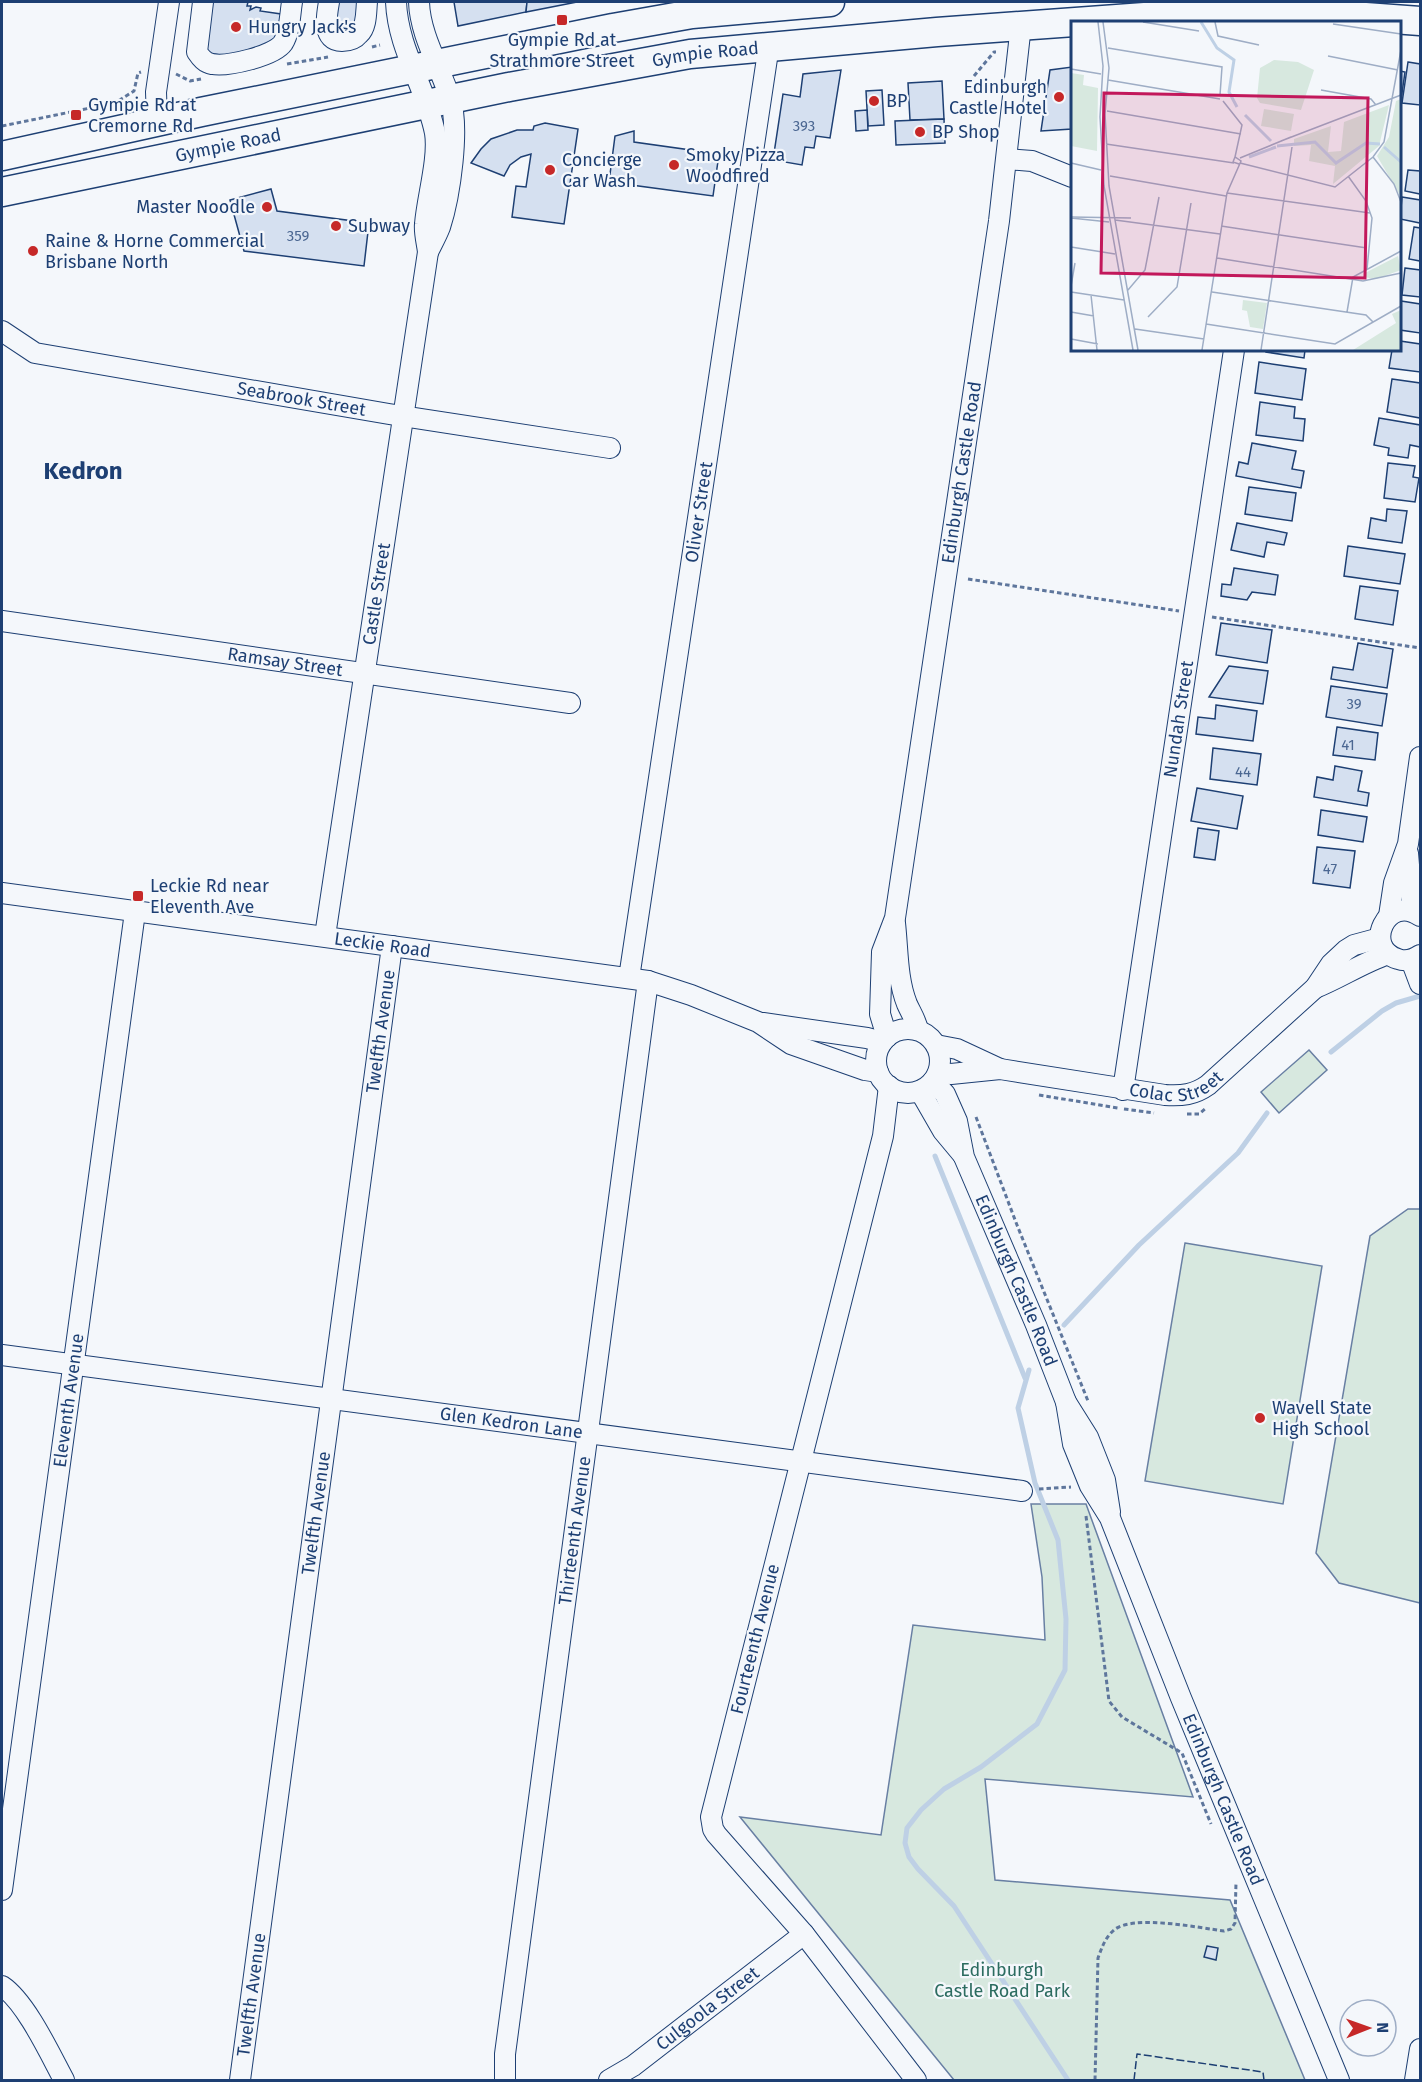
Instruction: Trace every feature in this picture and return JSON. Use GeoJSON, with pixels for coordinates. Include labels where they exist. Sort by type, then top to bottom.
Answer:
{"type":"FeatureCollection","features":[{"type":"Feature","properties":{"kind":"highway"},"geometry":{"type":"LineString","coordinates":[[2,156],[424,66],[692,15],[819,2]]}},
{"type":"Feature","properties":{"kind":"highway","name":"Gympie Road"},"geometry":{"type":"LineString","coordinates":[[1090,21],[1213,12],[1284,17],[1420,21]]}},
{"type":"Feature","properties":{"kind":"highway","name":"Gympie Road"},"geometry":{"type":"LineString","coordinates":[[2,192],[509,87],[670,57],[769,45],[1071,22]]}},
{"type":"Feature","properties":{"kind":"street"},"geometry":{"type":"LineString","coordinates":[[158,121],[156,92],[169,2]]}},
{"type":"Feature","properties":{"kind":"street"},"geometry":{"type":"LineString","coordinates":[[203,2],[198,52],[206,62],[213,64],[252,58],[274,51],[281,46],[285,40],[292,2]]}},
{"type":"Feature","properties":{"kind":"street"},"geometry":{"type":"LineString","coordinates":[[329,2],[326,24],[328,33],[339,42],[351,40],[360,34],[367,2]]}},
{"type":"Feature","properties":{"kind":"street"},"geometry":{"type":"LineString","coordinates":[[396,2],[397,18],[424,66]]}},
{"type":"Feature","properties":{"kind":"street"},"geometry":{"type":"LineString","coordinates":[[419,2],[426,35],[424,66]]}},
{"type":"Feature","properties":{"kind":"street","name":"Edinburgh Castle Road"},"geometry":{"type":"LineString","coordinates":[[885,1039],[880,1014],[882,952],[895,918],[996,245],[1021,26]]}},
{"type":"Feature","properties":{"kind":"street","name":"Oliver Street"},"geometry":{"type":"LineString","coordinates":[[638,980],[769,45]]}},
{"type":"Feature","properties":{"kind":"street","name":"Castle Street"},"geometry":{"type":"LineString","coordinates":[[324,936],[428,252],[425,228],[439,103],[424,66]]}},
{"type":"Feature","properties":{"kind":"street"},"geometry":{"type":"LineString","coordinates":[[1007,159],[1032,161],[1071,177]]}},
{"type":"Feature","properties":{"kind":"street","name":"Seabrook Street"},"geometry":{"type":"LineString","coordinates":[[2,331],[35,353],[403,416],[610,448]]}},
{"type":"Feature","properties":{"kind":"street","name":"Nundah Street"},"geometry":{"type":"LineString","coordinates":[[1123,1090],[1234,351]]}},
{"type":"Feature","properties":{"kind":"street","name":"Ramsay Street"},"geometry":{"type":"LineString","coordinates":[[2,621],[570,703]]}},
{"type":"Feature","properties":{"kind":"street"},"geometry":{"type":"LineString","coordinates":[[1389,916],[1394,883],[1408,844],[1420,757]]}},
{"type":"Feature","properties":{"kind":"street"},"geometry":{"type":"LineString","coordinates":[[1408,844],[1416,914],[1396,912],[1389,916],[1384,922],[1384,946],[1395,958],[1416,957],[1420,983]]}},
{"type":"Feature","properties":{"kind":"street","name":"Leckie Road"},"geometry":{"type":"LineString","coordinates":[[2,893],[638,980],[691,994],[758,1022],[791,1044],[884,1079]]}},
{"type":"Feature","properties":{"kind":"street","name":"Eleventh Avenue"},"geometry":{"type":"LineString","coordinates":[[2,1890],[135,912]]}},
{"type":"Feature","properties":{"kind":"street","name":"Edinburgh Castle Road"},"geometry":{"type":"LineString","coordinates":[[895,918],[899,970],[907,1004],[916,1020],[918,1030]]}},
{"type":"Feature","properties":{"kind":"street","name":"Twelfth Avenue"},"geometry":{"type":"LineString","coordinates":[[240,2080],[392,946]]}},
{"type":"Feature","properties":{"kind":"street","name":"Colac Street"},"geometry":{"type":"LineString","coordinates":[[925,1084],[951,1074],[1000,1070],[1123,1090],[1179,1096],[1194,1094],[1208,1085],[1315,988],[1341,977],[1384,946]]}},
{"type":"Feature","properties":{"kind":"street","name":"Thirteenth Avenue"},"geometry":{"type":"LineString","coordinates":[[505,2080],[505,2054],[589,1434],[638,980]]}},
{"type":"Feature","properties":{"kind":"street","name":"Leckie Road"},"geometry":{"type":"LineString","coordinates":[[758,1022],[885,1039]]}},
{"type":"Feature","properties":{"kind":"street"},"geometry":{"type":"LineString","coordinates":[[902,1029],[918,1030],[932,1039],[936,1045],[940,1063],[925,1084],[898,1091],[884,1079],[876,1062],[885,1039],[902,1029]]}},
{"type":"Feature","properties":{"kind":"street","name":"Colac Street"},"geometry":{"type":"LineString","coordinates":[[936,1045],[957,1049],[1000,1070]]}},
{"type":"Feature","properties":{"kind":"street","name":"Fourteenth Avenue"},"geometry":{"type":"LineString","coordinates":[[884,1079],[883,1136],[711,1817],[713,1829],[723,1842],[804,1934],[916,2080]]}},
{"type":"Feature","properties":{"kind":"street","name":"Edinburgh Castle Road"},"geometry":{"type":"LineString","coordinates":[[925,1084],[945,1094],[957,1121],[964,1157],[1036,1325],[1066,1402],[1088,1437],[1105,1480],[1110,1518],[1181,1698],[1339,2080]]}},
{"type":"Feature","properties":{"kind":"street","name":"Fourteenth Avenue"},"geometry":{"type":"LineString","coordinates":[[883,1136],[925,1084]]}},
{"type":"Feature","properties":{"kind":"street","name":"Glen Kedron Lane"},"geometry":{"type":"LineString","coordinates":[[2,1355],[1022,1491]]}},
{"type":"Feature","properties":{"kind":"street","name":"Culgoola Street"},"geometry":{"type":"LineString","coordinates":[[609,2080],[633,2066],[804,1934]]}},
{"type":"Feature","properties":{"kind":"street"},"geometry":{"type":"LineString","coordinates":[[2,1986],[25,2012],[64,2080]]}},
{"type":"Feature","properties":{"kind":"street"},"geometry":{"type":"LineString","coordinates":[[1415,2080],[1420,2049]]}},
{"type":"Feature","properties":{"kind":"path"},"geometry":{"type":"LineString","coordinates":[[974,76],[994,52],[998,52]]}},
{"type":"Feature","properties":{"kind":"path"},"geometry":{"type":"LineString","coordinates":[[2,126],[115,103],[134,91],[138,73],[143,72]]}},
{"type":"Feature","properties":{"kind":"path"},"geometry":{"type":"LineString","coordinates":[[1035,1095],[1158,1113]]}},
{"type":"Feature","properties":{"kind":"path"},"geometry":{"type":"LineString","coordinates":[[1179,1114],[1199,1114],[1208,1106]]}},
{"type":"Feature","properties":{"kind":"path"},"geometry":{"type":"LineString","coordinates":[[975,1113],[1017,1225],[1088,1401]]}},
{"type":"Feature","properties":{"kind":"path"},"geometry":{"type":"LineString","coordinates":[[1022,1491],[1063,1487]]}},
{"type":"Feature","properties":{"kind":"path"},"geometry":{"type":"LineString","coordinates":[[1085,1512],[1109,1701],[1122,1717],[1182,1753],[1213,1829]]}},
{"type":"Feature","properties":{"kind":"path"},"geometry":{"type":"LineString","coordinates":[[1095,2080],[1098,1958],[1103,1942],[1116,1929],[1133,1923],[1150,1922],[1224,1931],[1231,1929],[1234,1923],[1237,1884],[1232,1873]]}},
{"type":"Feature","properties":{"kind":"green space"},"geometry":{"type":"Polygon","coordinates":[[[1309,1050],[1327,1070],[1279,1113],[1261,1092],[1309,1050]]]}},
{"type":"Feature","properties":{"kind":"green space"},"geometry":{"type":"Polygon","coordinates":[[[1408,1209],[1420,1209],[1420,1603],[1339,1583],[1316,1553],[1370,1236],[1408,1209]]]}},
{"type":"Feature","properties":{"kind":"green space"},"geometry":{"type":"Polygon","coordinates":[[[1185,1243],[1322,1266],[1283,1504],[1145,1481],[1185,1243]]]}},
{"type":"Feature","properties":{"kind":"green space","name":"Edinburgh Castle Road Park"},"geometry":{"type":"Polygon","coordinates":[[[1031,1504],[1086,1504],[1193,1797],[985,1779],[995,1880],[1230,1900],[1305,2080],[954,2080],[740,1817],[881,1835],[913,1625],[1045,1640],[1042,1577],[1031,1504]]]}},
{"type":"Feature","properties":{"kind":"building","name":"Hungry Jack's"},"geometry":{"type":"Polygon","coordinates":[[[210,2],[248,2],[247,6],[251,6],[250,10],[256,7],[261,8],[260,11],[281,14],[285,32],[249,59],[199,52],[210,2]]]}},
{"type":"Feature","properties":{"kind":"building"},"geometry":{"type":"Polygon","coordinates":[[[338,2],[360,2],[355,30],[335,27],[338,2]]]}},
{"type":"Feature","properties":{"kind":"building"},"geometry":{"type":"Polygon","coordinates":[[[454,2],[527,2],[526,12],[458,26],[454,2]]]}},
{"type":"Feature","properties":{"kind":"building"},"geometry":{"type":"Polygon","coordinates":[[[527,2],[577,2],[526,12],[527,2]]]}},
{"type":"Feature","properties":{"kind":"building"},"geometry":{"type":"Polygon","coordinates":[[[1408,62],[1420,64],[1420,105],[1402,103],[1408,62]]]}},
{"type":"Feature","properties":{"kind":"building","name":"Edinburgh Castle Hotel"},"geometry":{"type":"Polygon","coordinates":[[[1071,67],[1071,129],[1041,131],[1050,70],[1071,67]]]}},
{"type":"Feature","properties":{"kind":"building"},"geometry":{"type":"Polygon","coordinates":[[[841,70],[830,138],[816,136],[814,148],[805,147],[802,165],[773,160],[783,94],[800,97],[803,74],[841,70]]]}},
{"type":"Feature","properties":{"kind":"building"},"geometry":{"type":"Polygon","coordinates":[[[1401,71],[1405,72],[1401,100],[1401,71]]]}},
{"type":"Feature","properties":{"kind":"building"},"geometry":{"type":"Polygon","coordinates":[[[942,81],[944,119],[910,120],[908,83],[942,81]]]}},
{"type":"Feature","properties":{"kind":"building","name":"BP"},"geometry":{"type":"Polygon","coordinates":[[[882,90],[884,125],[868,126],[866,91],[882,90]]]}},
{"type":"Feature","properties":{"kind":"building"},"geometry":{"type":"Polygon","coordinates":[[[867,110],[868,130],[856,131],[855,111],[867,110]]]}},
{"type":"Feature","properties":{"kind":"building","name":"BP Shop"},"geometry":{"type":"Polygon","coordinates":[[[944,119],[945,143],[896,145],[895,121],[944,119]]]}},
{"type":"Feature","properties":{"kind":"building","name":"Concierge Car Wash"},"geometry":{"type":"Polygon","coordinates":[[[545,123],[578,129],[564,224],[512,217],[516,186],[526,187],[531,154],[521,157],[510,165],[504,176],[471,163],[491,139],[517,130],[533,130],[534,126],[545,123]]]}},
{"type":"Feature","properties":{"kind":"building"},"geometry":{"type":"Polygon","coordinates":[[[634,131],[634,142],[719,154],[713,196],[609,182],[615,136],[634,131]]]}},
{"type":"Feature","properties":{"kind":"building"},"geometry":{"type":"Polygon","coordinates":[[[1408,170],[1420,171],[1420,194],[1405,191],[1408,170]]]}},
{"type":"Feature","properties":{"kind":"building"},"geometry":{"type":"Polygon","coordinates":[[[271,189],[277,211],[369,223],[364,266],[244,251],[230,200],[271,189]]]}},
{"type":"Feature","properties":{"kind":"building"},"geometry":{"type":"Polygon","coordinates":[[[1402,197],[1420,200],[1420,223],[1401,219],[1402,197]]]}},
{"type":"Feature","properties":{"kind":"building"},"geometry":{"type":"Polygon","coordinates":[[[1414,227],[1420,228],[1420,261],[1409,259],[1414,227]]]}},
{"type":"Feature","properties":{"kind":"building"},"geometry":{"type":"Polygon","coordinates":[[[1405,268],[1420,270],[1420,297],[1402,295],[1405,268]]]}},
{"type":"Feature","properties":{"kind":"building"},"geometry":{"type":"Polygon","coordinates":[[[1401,301],[1420,304],[1420,333],[1401,330],[1401,301]]]}},
{"type":"Feature","properties":{"kind":"building"},"geometry":{"type":"Polygon","coordinates":[[[1401,341],[1420,344],[1420,372],[1389,368],[1392,351],[1401,351],[1401,341]]]}},
{"type":"Feature","properties":{"kind":"building"},"geometry":{"type":"Polygon","coordinates":[[[1266,351],[1305,351],[1304,358],[1266,351]]]}},
{"type":"Feature","properties":{"kind":"building"},"geometry":{"type":"Polygon","coordinates":[[[1259,362],[1306,369],[1302,400],[1255,393],[1259,362]]]}},
{"type":"Feature","properties":{"kind":"building"},"geometry":{"type":"Polygon","coordinates":[[[1392,379],[1420,383],[1420,418],[1387,412],[1392,379]]]}},
{"type":"Feature","properties":{"kind":"building"},"geometry":{"type":"Polygon","coordinates":[[[1260,402],[1295,407],[1294,418],[1305,419],[1303,441],[1256,435],[1260,402]]]}},
{"type":"Feature","properties":{"kind":"building"},"geometry":{"type":"Polygon","coordinates":[[[1379,418],[1420,425],[1420,447],[1410,445],[1408,458],[1388,455],[1389,448],[1374,445],[1379,418]]]}},
{"type":"Feature","properties":{"kind":"building"},"geometry":{"type":"Polygon","coordinates":[[[1252,443],[1296,451],[1292,469],[1304,471],[1301,488],[1236,476],[1239,462],[1248,464],[1252,443]]]}},
{"type":"Feature","properties":{"kind":"building"},"geometry":{"type":"Polygon","coordinates":[[[1388,463],[1415,466],[1413,477],[1419,478],[1415,502],[1384,498],[1388,463]]]}},
{"type":"Feature","properties":{"kind":"building"},"geometry":{"type":"Polygon","coordinates":[[[1249,487],[1296,493],[1292,521],[1245,514],[1249,487]]]}},
{"type":"Feature","properties":{"kind":"building"},"geometry":{"type":"Polygon","coordinates":[[[1387,509],[1407,511],[1402,543],[1368,538],[1371,518],[1386,521],[1387,509]]]}},
{"type":"Feature","properties":{"kind":"building"},"geometry":{"type":"Polygon","coordinates":[[[1237,523],[1287,533],[1284,545],[1267,542],[1264,557],[1231,550],[1237,523]]]}},
{"type":"Feature","properties":{"kind":"building"},"geometry":{"type":"Polygon","coordinates":[[[1348,546],[1405,554],[1400,584],[1344,576],[1348,546]]]}},
{"type":"Feature","properties":{"kind":"building"},"geometry":{"type":"Polygon","coordinates":[[[1234,568],[1278,575],[1275,595],[1252,592],[1247,600],[1221,596],[1222,584],[1231,585],[1234,568]]]}},
{"type":"Feature","properties":{"kind":"building"},"geometry":{"type":"Polygon","coordinates":[[[1360,586],[1398,591],[1393,625],[1355,619],[1360,586]]]}},
{"type":"Feature","properties":{"kind":"building"},"geometry":{"type":"Polygon","coordinates":[[[1221,623],[1272,630],[1267,663],[1216,655],[1221,623]]]}},
{"type":"Feature","properties":{"kind":"building"},"geometry":{"type":"Polygon","coordinates":[[[1358,643],[1393,649],[1387,688],[1331,679],[1333,667],[1353,670],[1358,643]]]}},
{"type":"Feature","properties":{"kind":"building"},"geometry":{"type":"Polygon","coordinates":[[[1229,666],[1268,671],[1263,704],[1209,697],[1229,666]]]}},
{"type":"Feature","properties":{"kind":"building"},"geometry":{"type":"Polygon","coordinates":[[[1331,686],[1387,694],[1382,726],[1326,717],[1331,686]]]}},
{"type":"Feature","properties":{"kind":"building"},"geometry":{"type":"Polygon","coordinates":[[[1216,705],[1257,711],[1253,741],[1196,734],[1198,717],[1215,719],[1216,705]]]}},
{"type":"Feature","properties":{"kind":"building"},"geometry":{"type":"Polygon","coordinates":[[[1337,727],[1378,733],[1375,760],[1333,755],[1337,727]]]}},
{"type":"Feature","properties":{"kind":"building"},"geometry":{"type":"Polygon","coordinates":[[[1213,748],[1261,754],[1257,785],[1210,779],[1213,748]]]}},
{"type":"Feature","properties":{"kind":"building"},"geometry":{"type":"Polygon","coordinates":[[[1335,766],[1362,771],[1358,791],[1369,793],[1367,806],[1314,797],[1317,777],[1333,780],[1335,766]]]}},
{"type":"Feature","properties":{"kind":"building"},"geometry":{"type":"Polygon","coordinates":[[[1197,788],[1243,796],[1237,829],[1191,821],[1197,788]]]}},
{"type":"Feature","properties":{"kind":"building"},"geometry":{"type":"Polygon","coordinates":[[[1321,810],[1367,817],[1363,842],[1318,835],[1321,810]]]}},
{"type":"Feature","properties":{"kind":"building"},"geometry":{"type":"Polygon","coordinates":[[[1198,828],[1219,831],[1215,860],[1194,857],[1198,828]]]}},
{"type":"Feature","properties":{"kind":"building"},"geometry":{"type":"Polygon","coordinates":[[[1317,847],[1355,851],[1350,888],[1313,883],[1317,847]]]}},
{"type":"Feature","properties":{"kind":"building"},"geometry":{"type":"Polygon","coordinates":[[[1207,1946],[1218,1948],[1216,1960],[1204,1957],[1207,1946]]]}},
{"type":"Feature","properties":{"kind":"waterway"},"geometry":{"type":"LineString","coordinates":[[1331,1052],[1382,1011],[1396,1003],[1420,996]]}},
{"type":"Feature","properties":{"kind":"waterway"},"geometry":{"type":"LineString","coordinates":[[1064,1325],[1139,1245],[1238,1153],[1267,1113]]}},
{"type":"Feature","properties":{"kind":"waterway"},"geometry":{"type":"LineString","coordinates":[[935,1156],[1025,1378]]}},
{"type":"Feature","properties":{"kind":"waterway"},"geometry":{"type":"LineString","coordinates":[[1029,1370],[1018,1408],[1035,1483],[1058,1540],[1066,1619],[1065,1670],[1037,1724],[981,1767],[944,1789],[921,1810],[907,1828],[905,1843],[909,1857],[918,1869],[954,1906],[1068,2080]]}},
{"type":"Feature","properties":{"kind":"fence"},"geometry":{"type":"LineString","coordinates":[[1134,2080],[1137,2054],[1263,2072],[1264,2080]]}},
{"type":"Feature","properties":{"kind":"place","name":"Gympie Rd at Strathmore Street"},"geometry":{"type":"Point","coordinates":[562,20]}},
{"type":"Feature","properties":{"kind":"place","name":"Hungry Jack's"},"geometry":{"type":"Point","coordinates":[236,27]}},
{"type":"Feature","properties":{"kind":"place","name":"Edinburgh Castle Hotel"},"geometry":{"type":"Point","coordinates":[1059,97]}},
{"type":"Feature","properties":{"kind":"place","name":"BP"},"geometry":{"type":"Point","coordinates":[874,101]}},
{"type":"Feature","properties":{"kind":"place","name":"Gympie Rd at Cremorne Rd"},"geometry":{"type":"Point","coordinates":[76,115]}},
{"type":"Feature","properties":{"kind":"place","name":"BP Shop"},"geometry":{"type":"Point","coordinates":[920,132]}},
{"type":"Feature","properties":{"kind":"place","name":"Smoky Pizza Woodfired"},"geometry":{"type":"Point","coordinates":[674,165]}},
{"type":"Feature","properties":{"kind":"place","name":"Concierge Car Wash"},"geometry":{"type":"Point","coordinates":[550,170]}},
{"type":"Feature","properties":{"kind":"place","name":"Master Noodle"},"geometry":{"type":"Point","coordinates":[267,207]}},
{"type":"Feature","properties":{"kind":"place","name":"Subway"},"geometry":{"type":"Point","coordinates":[336,226]}},
{"type":"Feature","properties":{"kind":"place","name":"Raine & Horne Commercial Brisbane North"},"geometry":{"type":"Point","coordinates":[33,251]}},
{"type":"Feature","properties":{"kind":"place","name":"Leckie Rd near Eleventh Ave"},"geometry":{"type":"Point","coordinates":[138,896]}},
{"type":"Feature","properties":{"kind":"place","name":"Wavell State High School"},"geometry":{"type":"Point","coordinates":[1260,1418]}},
{"type":"Feature","properties":{"kind":"district","name":"Kedron"},"geometry":{"type":"Point","coordinates":[83,471]}}]}
